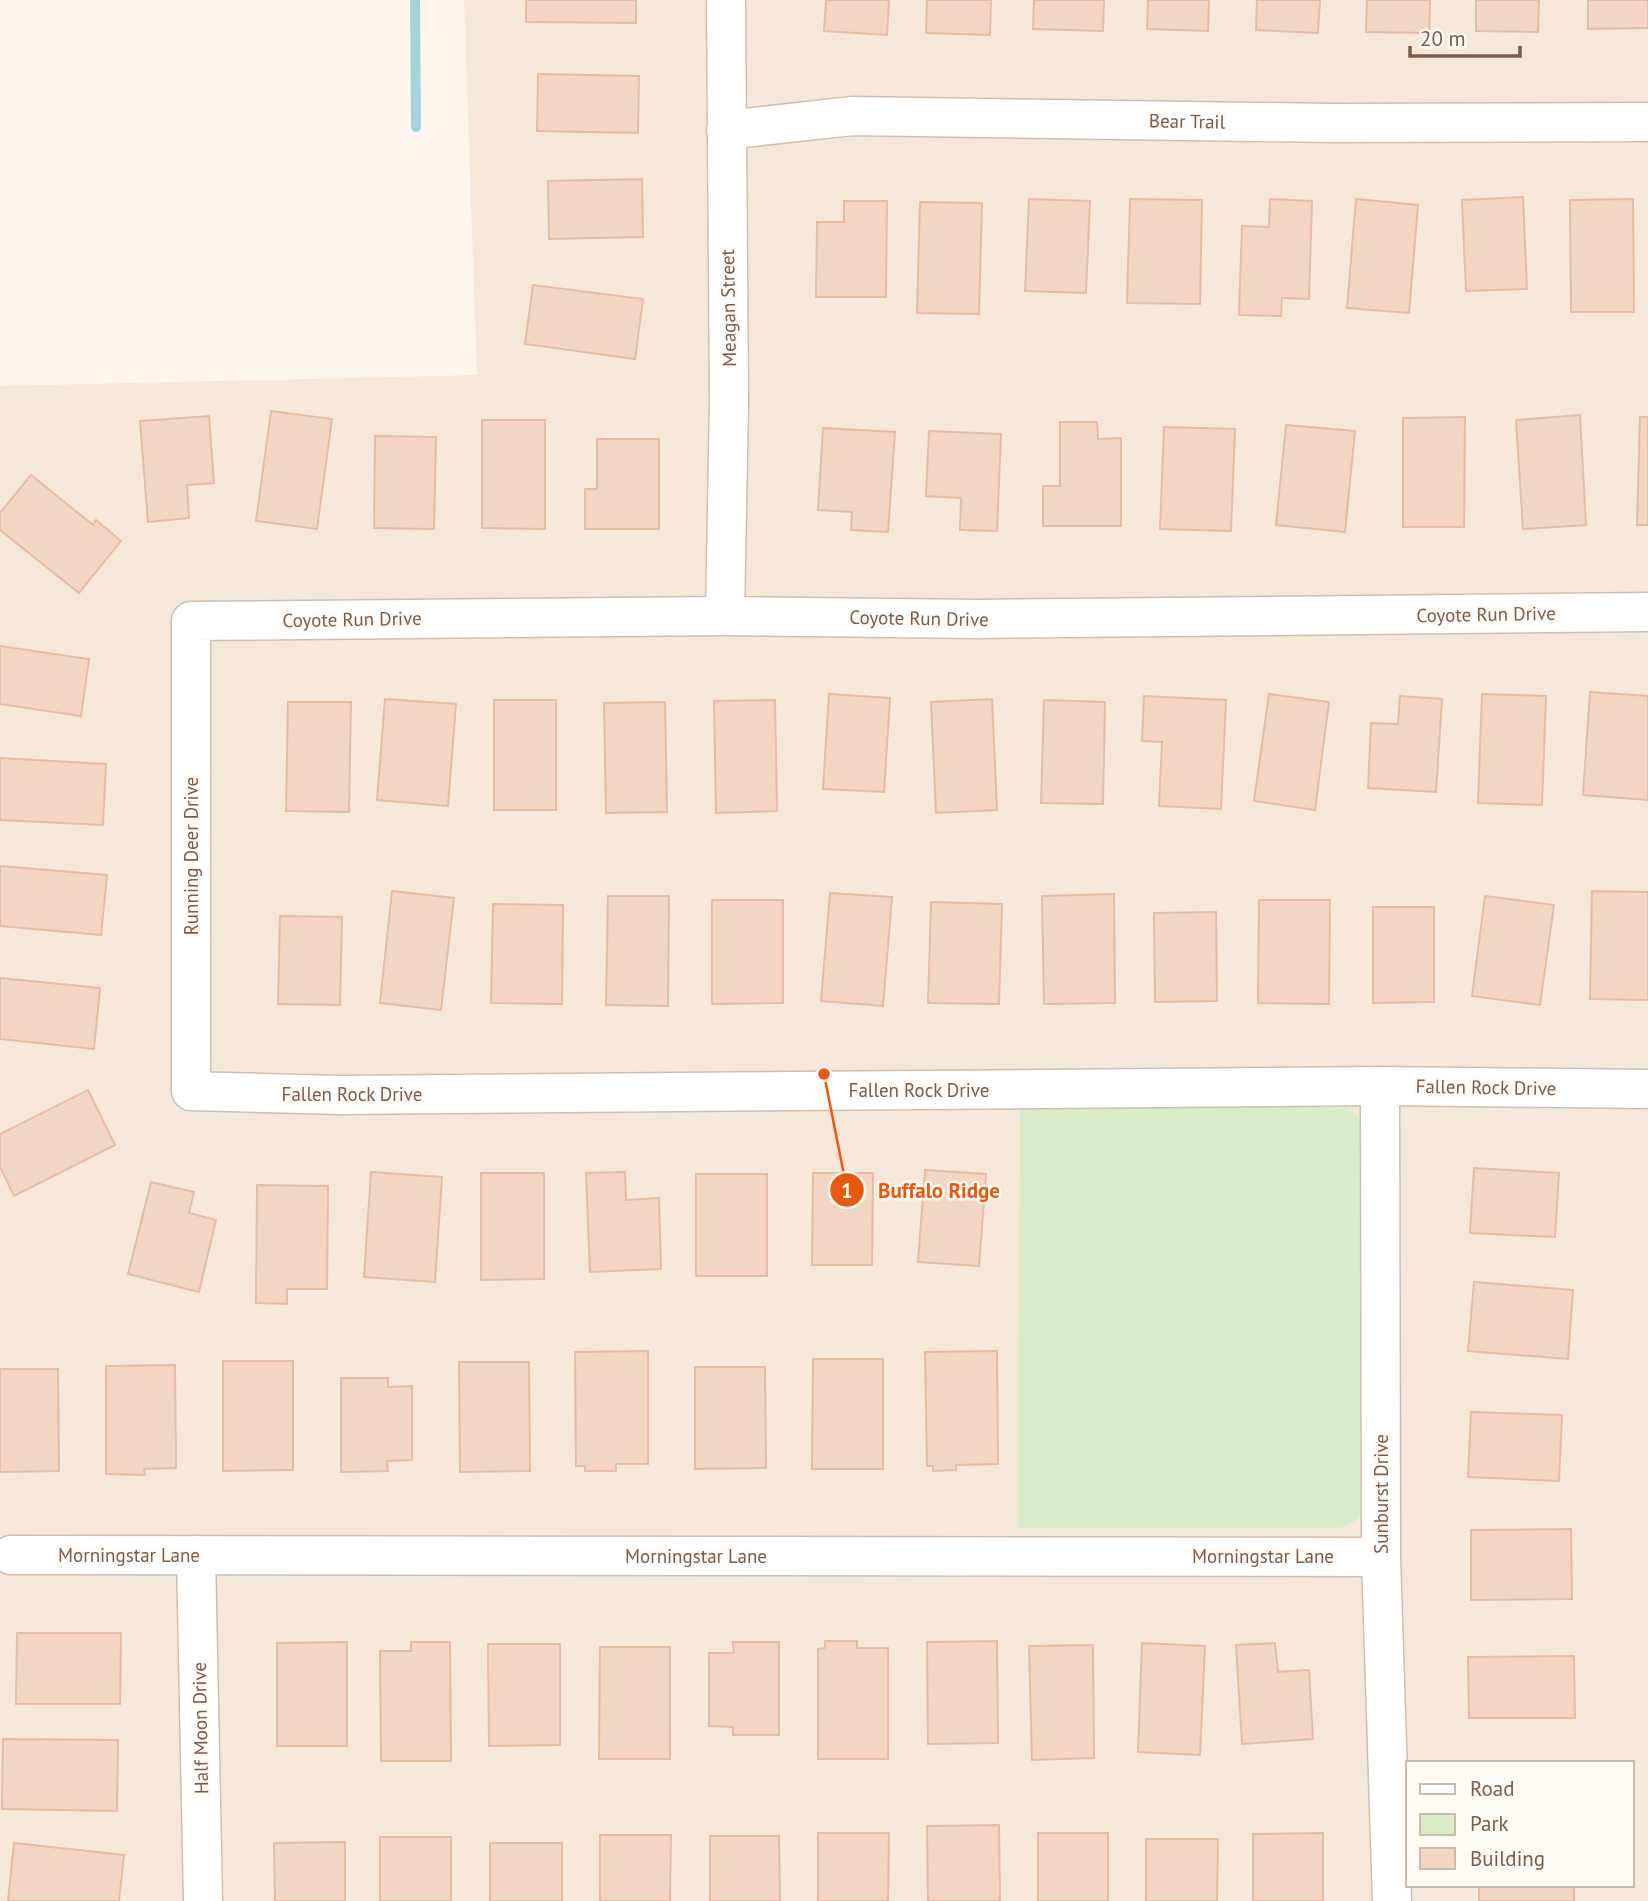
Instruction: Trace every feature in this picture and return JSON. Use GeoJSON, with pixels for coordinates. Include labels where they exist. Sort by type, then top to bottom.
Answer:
{"type":"FeatureCollection","features":[{"type":"Feature","properties":{"kind":"street","name":"Meagan Street"},"geometry":{"type":"LineString","coordinates":[[725,615],[729,401],[726,0]]}},
{"type":"Feature","properties":{"kind":"street","name":"Bear Trail"},"geometry":{"type":"LineString","coordinates":[[726,130],[852,116],[1330,123],[1648,122]]}},
{"type":"Feature","properties":{"kind":"street","name":"Coyote Run Drive"},"geometry":{"type":"LineString","coordinates":[[191,621],[725,615],[978,619],[1648,612]]}},
{"type":"Feature","properties":{"kind":"street","name":"Running Deer Drive"},"geometry":{"type":"LineString","coordinates":[[191,621],[191,1091]]}},
{"type":"Feature","properties":{"kind":"street","name":"Fallen Rock Drive"},"geometry":{"type":"LineString","coordinates":[[191,1091],[354,1095],[1380,1086],[1648,1089]]}},
{"type":"Feature","properties":{"kind":"street","name":"Sunburst Drive"},"geometry":{"type":"LineString","coordinates":[[1380,1086],[1381,1557],[1391,1901]]}},
{"type":"Feature","properties":{"kind":"street","name":"Morningstar Lane"},"geometry":{"type":"LineString","coordinates":[[11,1555],[1381,1557]]}},
{"type":"Feature","properties":{"kind":"street","name":"Half Moon Drive"},"geometry":{"type":"LineString","coordinates":[[197,1555],[203,1901]]}},
{"type":"Feature","properties":{"kind":"shaded area"},"geometry":{"type":"Polygon","coordinates":[[[464,0],[1648,0],[1648,1901],[0,1901],[0,386],[477,375],[464,0]]]}},
{"type":"Feature","properties":{"kind":"green space"},"geometry":{"type":"Polygon","coordinates":[[[1337,1105],[1352,1111],[1363,1122],[1364,1507],[1359,1516],[1350,1524],[1336,1528],[1018,1528],[1020,1108],[1337,1105]]]}},
{"type":"Feature","properties":{"kind":"building"},"geometry":{"type":"Polygon","coordinates":[[[526,0],[636,0],[636,23],[526,22],[526,0]]]}},
{"type":"Feature","properties":{"kind":"building"},"geometry":{"type":"Polygon","coordinates":[[[826,0],[889,0],[887,35],[824,31],[826,0]]]}},
{"type":"Feature","properties":{"kind":"building"},"geometry":{"type":"Polygon","coordinates":[[[927,0],[991,0],[990,35],[926,33],[927,0]]]}},
{"type":"Feature","properties":{"kind":"building"},"geometry":{"type":"Polygon","coordinates":[[[1034,0],[1104,0],[1103,31],[1033,29],[1034,0]]]}},
{"type":"Feature","properties":{"kind":"building"},"geometry":{"type":"Polygon","coordinates":[[[1148,0],[1209,0],[1208,31],[1147,29],[1148,0]]]}},
{"type":"Feature","properties":{"kind":"building"},"geometry":{"type":"Polygon","coordinates":[[[1257,0],[1320,0],[1318,33],[1256,30],[1257,0]]]}},
{"type":"Feature","properties":{"kind":"building"},"geometry":{"type":"Polygon","coordinates":[[[1367,0],[1430,0],[1429,33],[1366,32],[1367,0]]]}},
{"type":"Feature","properties":{"kind":"building"},"geometry":{"type":"Polygon","coordinates":[[[1476,0],[1539,0],[1538,32],[1476,31],[1476,0]]]}},
{"type":"Feature","properties":{"kind":"building"},"geometry":{"type":"Polygon","coordinates":[[[1588,0],[1648,0],[1648,28],[1588,29],[1588,0]]]}},
{"type":"Feature","properties":{"kind":"building"},"geometry":{"type":"Polygon","coordinates":[[[538,74],[639,76],[638,133],[537,131],[538,74]]]}},
{"type":"Feature","properties":{"kind":"building"},"geometry":{"type":"Polygon","coordinates":[[[642,179],[643,237],[549,239],[548,181],[642,179]]]}},
{"type":"Feature","properties":{"kind":"building"},"geometry":{"type":"Polygon","coordinates":[[[1523,197],[1527,289],[1466,291],[1462,200],[1523,197]]]}},
{"type":"Feature","properties":{"kind":"building"},"geometry":{"type":"Polygon","coordinates":[[[1029,199],[1090,201],[1086,293],[1025,291],[1029,199]]]}},
{"type":"Feature","properties":{"kind":"building"},"geometry":{"type":"Polygon","coordinates":[[[1130,199],[1202,200],[1200,304],[1127,303],[1130,199]]]}},
{"type":"Feature","properties":{"kind":"building"},"geometry":{"type":"Polygon","coordinates":[[[1270,199],[1312,201],[1309,299],[1282,298],[1281,316],[1239,315],[1242,226],[1269,227],[1270,199]]]}},
{"type":"Feature","properties":{"kind":"building"},"geometry":{"type":"Polygon","coordinates":[[[1356,199],[1418,205],[1409,313],[1347,308],[1356,199]]]}},
{"type":"Feature","properties":{"kind":"building"},"geometry":{"type":"Polygon","coordinates":[[[1633,199],[1634,312],[1571,312],[1570,200],[1633,199]]]}},
{"type":"Feature","properties":{"kind":"building"},"geometry":{"type":"Polygon","coordinates":[[[844,201],[887,201],[886,297],[816,297],[817,222],[844,222],[844,201]]]}},
{"type":"Feature","properties":{"kind":"building"},"geometry":{"type":"Polygon","coordinates":[[[920,202],[982,203],[979,314],[917,313],[920,202]]]}},
{"type":"Feature","properties":{"kind":"building"},"geometry":{"type":"Polygon","coordinates":[[[533,285],[643,299],[635,359],[525,344],[533,285]]]}},
{"type":"Feature","properties":{"kind":"building"},"geometry":{"type":"Polygon","coordinates":[[[271,411],[332,419],[317,529],[256,521],[271,411]]]}},
{"type":"Feature","properties":{"kind":"building"},"geometry":{"type":"Polygon","coordinates":[[[1580,415],[1586,525],[1523,529],[1516,420],[1580,415]]]}},
{"type":"Feature","properties":{"kind":"building"},"geometry":{"type":"Polygon","coordinates":[[[209,416],[214,483],[187,485],[189,518],[148,522],[140,421],[209,416]]]}},
{"type":"Feature","properties":{"kind":"building"},"geometry":{"type":"Polygon","coordinates":[[[1465,417],[1464,527],[1403,527],[1403,418],[1465,417]]]}},
{"type":"Feature","properties":{"kind":"building"},"geometry":{"type":"Polygon","coordinates":[[[1640,417],[1648,417],[1648,525],[1637,525],[1640,417]]]}},
{"type":"Feature","properties":{"kind":"building"},"geometry":{"type":"Polygon","coordinates":[[[482,420],[545,420],[545,529],[482,528],[482,420]]]}},
{"type":"Feature","properties":{"kind":"building"},"geometry":{"type":"Polygon","coordinates":[[[1060,422],[1097,422],[1098,439],[1121,438],[1121,526],[1043,526],[1043,486],[1060,486],[1060,422]]]}},
{"type":"Feature","properties":{"kind":"building"},"geometry":{"type":"Polygon","coordinates":[[[1286,425],[1355,431],[1345,532],[1276,525],[1286,425]]]}},
{"type":"Feature","properties":{"kind":"building"},"geometry":{"type":"Polygon","coordinates":[[[1164,427],[1235,429],[1231,531],[1160,529],[1164,427]]]}},
{"type":"Feature","properties":{"kind":"building"},"geometry":{"type":"Polygon","coordinates":[[[823,428],[895,432],[888,532],[851,530],[852,512],[818,510],[823,428]]]}},
{"type":"Feature","properties":{"kind":"building"},"geometry":{"type":"Polygon","coordinates":[[[929,431],[1001,434],[997,531],[960,530],[961,498],[926,496],[929,431]]]}},
{"type":"Feature","properties":{"kind":"building"},"geometry":{"type":"Polygon","coordinates":[[[375,436],[436,437],[434,529],[374,528],[375,436]]]}},
{"type":"Feature","properties":{"kind":"building"},"geometry":{"type":"Polygon","coordinates":[[[597,439],[659,439],[659,529],[585,529],[585,489],[597,489],[597,439]]]}},
{"type":"Feature","properties":{"kind":"building"},"geometry":{"type":"Polygon","coordinates":[[[31,475],[93,525],[96,520],[121,541],[79,593],[0,530],[0,513],[31,475]]]}},
{"type":"Feature","properties":{"kind":"building"},"geometry":{"type":"Polygon","coordinates":[[[0,646],[89,659],[81,716],[0,704],[0,646]]]}},
{"type":"Feature","properties":{"kind":"building"},"geometry":{"type":"Polygon","coordinates":[[[1590,692],[1648,696],[1648,800],[1583,795],[1590,692]]]}},
{"type":"Feature","properties":{"kind":"building"},"geometry":{"type":"Polygon","coordinates":[[[829,694],[890,698],[884,792],[823,789],[829,694]]]}},
{"type":"Feature","properties":{"kind":"building"},"geometry":{"type":"Polygon","coordinates":[[[1269,694],[1329,702],[1315,810],[1254,801],[1269,694]]]}},
{"type":"Feature","properties":{"kind":"building"},"geometry":{"type":"Polygon","coordinates":[[[1482,694],[1546,696],[1542,805],[1478,803],[1482,694]]]}},
{"type":"Feature","properties":{"kind":"building"},"geometry":{"type":"Polygon","coordinates":[[[1144,696],[1226,700],[1221,809],[1159,806],[1162,742],[1142,741],[1144,696]]]}},
{"type":"Feature","properties":{"kind":"building"},"geometry":{"type":"Polygon","coordinates":[[[1400,696],[1442,699],[1436,792],[1368,788],[1371,723],[1398,724],[1400,696]]]}},
{"type":"Feature","properties":{"kind":"building"},"geometry":{"type":"Polygon","coordinates":[[[385,699],[456,704],[448,806],[377,800],[385,699]]]}},
{"type":"Feature","properties":{"kind":"building"},"geometry":{"type":"Polygon","coordinates":[[[992,699],[997,810],[936,813],[931,702],[992,699]]]}},
{"type":"Feature","properties":{"kind":"building"},"geometry":{"type":"Polygon","coordinates":[[[494,700],[556,700],[556,810],[494,810],[494,700]]]}},
{"type":"Feature","properties":{"kind":"building"},"geometry":{"type":"Polygon","coordinates":[[[775,700],[777,811],[716,813],[714,701],[775,700]]]}},
{"type":"Feature","properties":{"kind":"building"},"geometry":{"type":"Polygon","coordinates":[[[1044,700],[1105,702],[1103,804],[1041,803],[1044,700]]]}},
{"type":"Feature","properties":{"kind":"building"},"geometry":{"type":"Polygon","coordinates":[[[288,702],[351,702],[349,812],[286,811],[288,702]]]}},
{"type":"Feature","properties":{"kind":"building"},"geometry":{"type":"Polygon","coordinates":[[[665,702],[667,812],[606,813],[604,703],[665,702]]]}},
{"type":"Feature","properties":{"kind":"building"},"geometry":{"type":"Polygon","coordinates":[[[0,758],[106,764],[103,825],[0,820],[0,758]]]}},
{"type":"Feature","properties":{"kind":"building"},"geometry":{"type":"Polygon","coordinates":[[[0,866],[107,875],[101,935],[0,926],[0,866]]]}},
{"type":"Feature","properties":{"kind":"building"},"geometry":{"type":"Polygon","coordinates":[[[392,891],[454,898],[441,1010],[380,1003],[392,891]]]}},
{"type":"Feature","properties":{"kind":"building"},"geometry":{"type":"Polygon","coordinates":[[[1592,891],[1648,892],[1648,1000],[1590,999],[1592,891]]]}},
{"type":"Feature","properties":{"kind":"building"},"geometry":{"type":"Polygon","coordinates":[[[830,893],[892,897],[883,1006],[821,1001],[830,893]]]}},
{"type":"Feature","properties":{"kind":"building"},"geometry":{"type":"Polygon","coordinates":[[[1114,894],[1115,1003],[1044,1004],[1042,896],[1114,894]]]}},
{"type":"Feature","properties":{"kind":"building"},"geometry":{"type":"Polygon","coordinates":[[[608,896],[669,896],[668,1006],[606,1005],[608,896]]]}},
{"type":"Feature","properties":{"kind":"building"},"geometry":{"type":"Polygon","coordinates":[[[1485,896],[1554,905],[1540,1005],[1472,996],[1485,896]]]}},
{"type":"Feature","properties":{"kind":"building"},"geometry":{"type":"Polygon","coordinates":[[[712,900],[783,900],[783,1003],[712,1004],[712,900]]]}},
{"type":"Feature","properties":{"kind":"building"},"geometry":{"type":"Polygon","coordinates":[[[1259,900],[1330,900],[1329,1004],[1258,1003],[1259,900]]]}},
{"type":"Feature","properties":{"kind":"building"},"geometry":{"type":"Polygon","coordinates":[[[931,902],[1002,904],[999,1004],[928,1003],[931,902]]]}},
{"type":"Feature","properties":{"kind":"building"},"geometry":{"type":"Polygon","coordinates":[[[493,904],[563,905],[562,1004],[491,1003],[493,904]]]}},
{"type":"Feature","properties":{"kind":"building"},"geometry":{"type":"Polygon","coordinates":[[[1373,907],[1434,907],[1434,1002],[1373,1003],[1373,907]]]}},
{"type":"Feature","properties":{"kind":"building"},"geometry":{"type":"Polygon","coordinates":[[[1216,912],[1217,1001],[1155,1002],[1154,913],[1216,912]]]}},
{"type":"Feature","properties":{"kind":"building"},"geometry":{"type":"Polygon","coordinates":[[[280,916],[342,917],[340,1005],[278,1004],[280,916]]]}},
{"type":"Feature","properties":{"kind":"building"},"geometry":{"type":"Polygon","coordinates":[[[0,978],[100,988],[94,1049],[0,1039],[0,978]]]}},
{"type":"Feature","properties":{"kind":"building"},"geometry":{"type":"Polygon","coordinates":[[[88,1090],[115,1145],[14,1196],[0,1167],[0,1134],[88,1090]]]}},
{"type":"Feature","properties":{"kind":"building"},"geometry":{"type":"Polygon","coordinates":[[[1474,1168],[1559,1173],[1555,1237],[1470,1233],[1474,1168]]]}},
{"type":"Feature","properties":{"kind":"building"},"geometry":{"type":"Polygon","coordinates":[[[925,1170],[986,1174],[979,1266],[918,1262],[925,1170]]]}},
{"type":"Feature","properties":{"kind":"building"},"geometry":{"type":"Polygon","coordinates":[[[371,1172],[442,1177],[435,1282],[364,1277],[371,1172]]]}},
{"type":"Feature","properties":{"kind":"building"},"geometry":{"type":"Polygon","coordinates":[[[625,1172],[626,1200],[659,1198],[661,1269],[590,1272],[586,1173],[625,1172]]]}},
{"type":"Feature","properties":{"kind":"building"},"geometry":{"type":"Polygon","coordinates":[[[481,1173],[544,1173],[544,1279],[481,1280],[481,1173]]]}},
{"type":"Feature","properties":{"kind":"building"},"geometry":{"type":"Polygon","coordinates":[[[813,1173],[873,1173],[872,1265],[812,1265],[813,1173]]]}},
{"type":"Feature","properties":{"kind":"building"},"geometry":{"type":"Polygon","coordinates":[[[696,1174],[767,1174],[767,1276],[696,1276],[696,1174]]]}},
{"type":"Feature","properties":{"kind":"building"},"geometry":{"type":"Polygon","coordinates":[[[151,1182],[194,1192],[189,1213],[216,1220],[199,1292],[128,1274],[151,1182]]]}},
{"type":"Feature","properties":{"kind":"building"},"geometry":{"type":"Polygon","coordinates":[[[257,1185],[328,1186],[327,1289],[287,1289],[287,1304],[256,1303],[257,1185]]]}},
{"type":"Feature","properties":{"kind":"building"},"geometry":{"type":"Polygon","coordinates":[[[1474,1282],[1573,1290],[1568,1359],[1468,1351],[1474,1282]]]}},
{"type":"Feature","properties":{"kind":"building"},"geometry":{"type":"Polygon","coordinates":[[[648,1351],[648,1464],[616,1464],[616,1471],[585,1471],[585,1466],[576,1466],[575,1352],[648,1351]]]}},
{"type":"Feature","properties":{"kind":"building"},"geometry":{"type":"Polygon","coordinates":[[[997,1351],[998,1464],[956,1465],[956,1470],[933,1471],[933,1466],[927,1466],[925,1352],[997,1351]]]}},
{"type":"Feature","properties":{"kind":"building"},"geometry":{"type":"Polygon","coordinates":[[[813,1359],[883,1359],[883,1469],[812,1469],[813,1359]]]}},
{"type":"Feature","properties":{"kind":"building"},"geometry":{"type":"Polygon","coordinates":[[[223,1361],[293,1361],[293,1470],[223,1471],[223,1361]]]}},
{"type":"Feature","properties":{"kind":"building"},"geometry":{"type":"Polygon","coordinates":[[[459,1362],[529,1362],[530,1471],[460,1472],[459,1362]]]}},
{"type":"Feature","properties":{"kind":"building"},"geometry":{"type":"Polygon","coordinates":[[[175,1365],[176,1468],[144,1469],[145,1475],[106,1474],[106,1366],[175,1365]]]}},
{"type":"Feature","properties":{"kind":"building"},"geometry":{"type":"Polygon","coordinates":[[[695,1367],[765,1367],[766,1468],[695,1469],[695,1367]]]}},
{"type":"Feature","properties":{"kind":"building"},"geometry":{"type":"Polygon","coordinates":[[[0,1369],[58,1369],[59,1471],[0,1472],[0,1369]]]}},
{"type":"Feature","properties":{"kind":"building"},"geometry":{"type":"Polygon","coordinates":[[[341,1378],[388,1378],[388,1387],[412,1386],[412,1460],[387,1461],[388,1471],[341,1472],[341,1378]]]}},
{"type":"Feature","properties":{"kind":"building"},"geometry":{"type":"Polygon","coordinates":[[[1471,1412],[1562,1415],[1559,1481],[1468,1477],[1471,1412]]]}},
{"type":"Feature","properties":{"kind":"building"},"geometry":{"type":"Polygon","coordinates":[[[1571,1529],[1572,1599],[1471,1600],[1471,1530],[1571,1529]]]}},
{"type":"Feature","properties":{"kind":"building"},"geometry":{"type":"Polygon","coordinates":[[[17,1633],[121,1633],[120,1704],[16,1704],[17,1633]]]}},
{"type":"Feature","properties":{"kind":"building"},"geometry":{"type":"Polygon","coordinates":[[[825,1641],[857,1641],[857,1648],[888,1648],[888,1759],[818,1759],[818,1649],[825,1648],[825,1641]]]}},
{"type":"Feature","properties":{"kind":"building"},"geometry":{"type":"Polygon","coordinates":[[[997,1641],[998,1743],[928,1744],[927,1642],[997,1641]]]}},
{"type":"Feature","properties":{"kind":"building"},"geometry":{"type":"Polygon","coordinates":[[[347,1642],[347,1746],[277,1746],[277,1643],[347,1642]]]}},
{"type":"Feature","properties":{"kind":"building"},"geometry":{"type":"Polygon","coordinates":[[[411,1642],[450,1642],[451,1761],[381,1761],[380,1651],[411,1651],[411,1642]]]}},
{"type":"Feature","properties":{"kind":"building"},"geometry":{"type":"Polygon","coordinates":[[[733,1642],[779,1642],[779,1735],[733,1735],[733,1727],[709,1726],[709,1653],[734,1653],[733,1642]]]}},
{"type":"Feature","properties":{"kind":"building"},"geometry":{"type":"Polygon","coordinates":[[[1142,1643],[1205,1646],[1200,1755],[1138,1752],[1142,1643]]]}},
{"type":"Feature","properties":{"kind":"building"},"geometry":{"type":"Polygon","coordinates":[[[1275,1643],[1278,1672],[1309,1670],[1313,1739],[1242,1744],[1236,1645],[1275,1643]]]}},
{"type":"Feature","properties":{"kind":"building"},"geometry":{"type":"Polygon","coordinates":[[[488,1644],[560,1644],[560,1745],[489,1746],[488,1644]]]}},
{"type":"Feature","properties":{"kind":"building"},"geometry":{"type":"Polygon","coordinates":[[[1093,1645],[1094,1758],[1032,1760],[1029,1646],[1093,1645]]]}},
{"type":"Feature","properties":{"kind":"building"},"geometry":{"type":"Polygon","coordinates":[[[600,1647],[670,1647],[670,1759],[599,1759],[600,1647]]]}},
{"type":"Feature","properties":{"kind":"building"},"geometry":{"type":"Polygon","coordinates":[[[1574,1656],[1575,1718],[1469,1718],[1468,1657],[1574,1656]]]}},
{"type":"Feature","properties":{"kind":"building"},"geometry":{"type":"Polygon","coordinates":[[[3,1739],[118,1740],[117,1811],[2,1809],[3,1739]]]}},
{"type":"Feature","properties":{"kind":"building"},"geometry":{"type":"Polygon","coordinates":[[[999,1825],[1000,1901],[928,1901],[927,1826],[999,1825]]]}},
{"type":"Feature","properties":{"kind":"building"},"geometry":{"type":"Polygon","coordinates":[[[818,1833],[889,1833],[888,1901],[818,1901],[818,1833]]]}},
{"type":"Feature","properties":{"kind":"building"},"geometry":{"type":"Polygon","coordinates":[[[1038,1833],[1108,1833],[1108,1901],[1038,1901],[1038,1833]]]}},
{"type":"Feature","properties":{"kind":"building"},"geometry":{"type":"Polygon","coordinates":[[[1323,1833],[1323,1901],[1253,1901],[1253,1834],[1323,1833]]]}},
{"type":"Feature","properties":{"kind":"building"},"geometry":{"type":"Polygon","coordinates":[[[600,1835],[671,1835],[670,1901],[600,1901],[600,1835]]]}},
{"type":"Feature","properties":{"kind":"building"},"geometry":{"type":"Polygon","coordinates":[[[710,1836],[779,1836],[780,1901],[710,1901],[710,1836]]]}},
{"type":"Feature","properties":{"kind":"building"},"geometry":{"type":"Polygon","coordinates":[[[380,1837],[451,1837],[451,1901],[380,1901],[380,1837]]]}},
{"type":"Feature","properties":{"kind":"building"},"geometry":{"type":"Polygon","coordinates":[[[1146,1839],[1218,1839],[1217,1901],[1146,1901],[1146,1839]]]}},
{"type":"Feature","properties":{"kind":"building"},"geometry":{"type":"Polygon","coordinates":[[[345,1842],[345,1901],[275,1901],[274,1843],[345,1842]]]}},
{"type":"Feature","properties":{"kind":"building"},"geometry":{"type":"Polygon","coordinates":[[[14,1843],[124,1855],[119,1901],[8,1901],[14,1843]]]}},
{"type":"Feature","properties":{"kind":"building"},"geometry":{"type":"Polygon","coordinates":[[[490,1843],[562,1843],[562,1901],[490,1901],[490,1843]]]}},
{"type":"Feature","properties":{"kind":"building"},"geometry":{"type":"Polygon","coordinates":[[[1479,1887],[1574,1887],[1574,1901],[1479,1901],[1479,1887]]]}},
{"type":"Feature","properties":{"kind":"waterway"},"geometry":{"type":"LineString","coordinates":[[415,0],[416,127]]}},
{"type":"Feature","properties":{"kind":"place","name":"Buffalo Ridge"},"geometry":{"type":"Point","coordinates":[824,1074]}}]}
